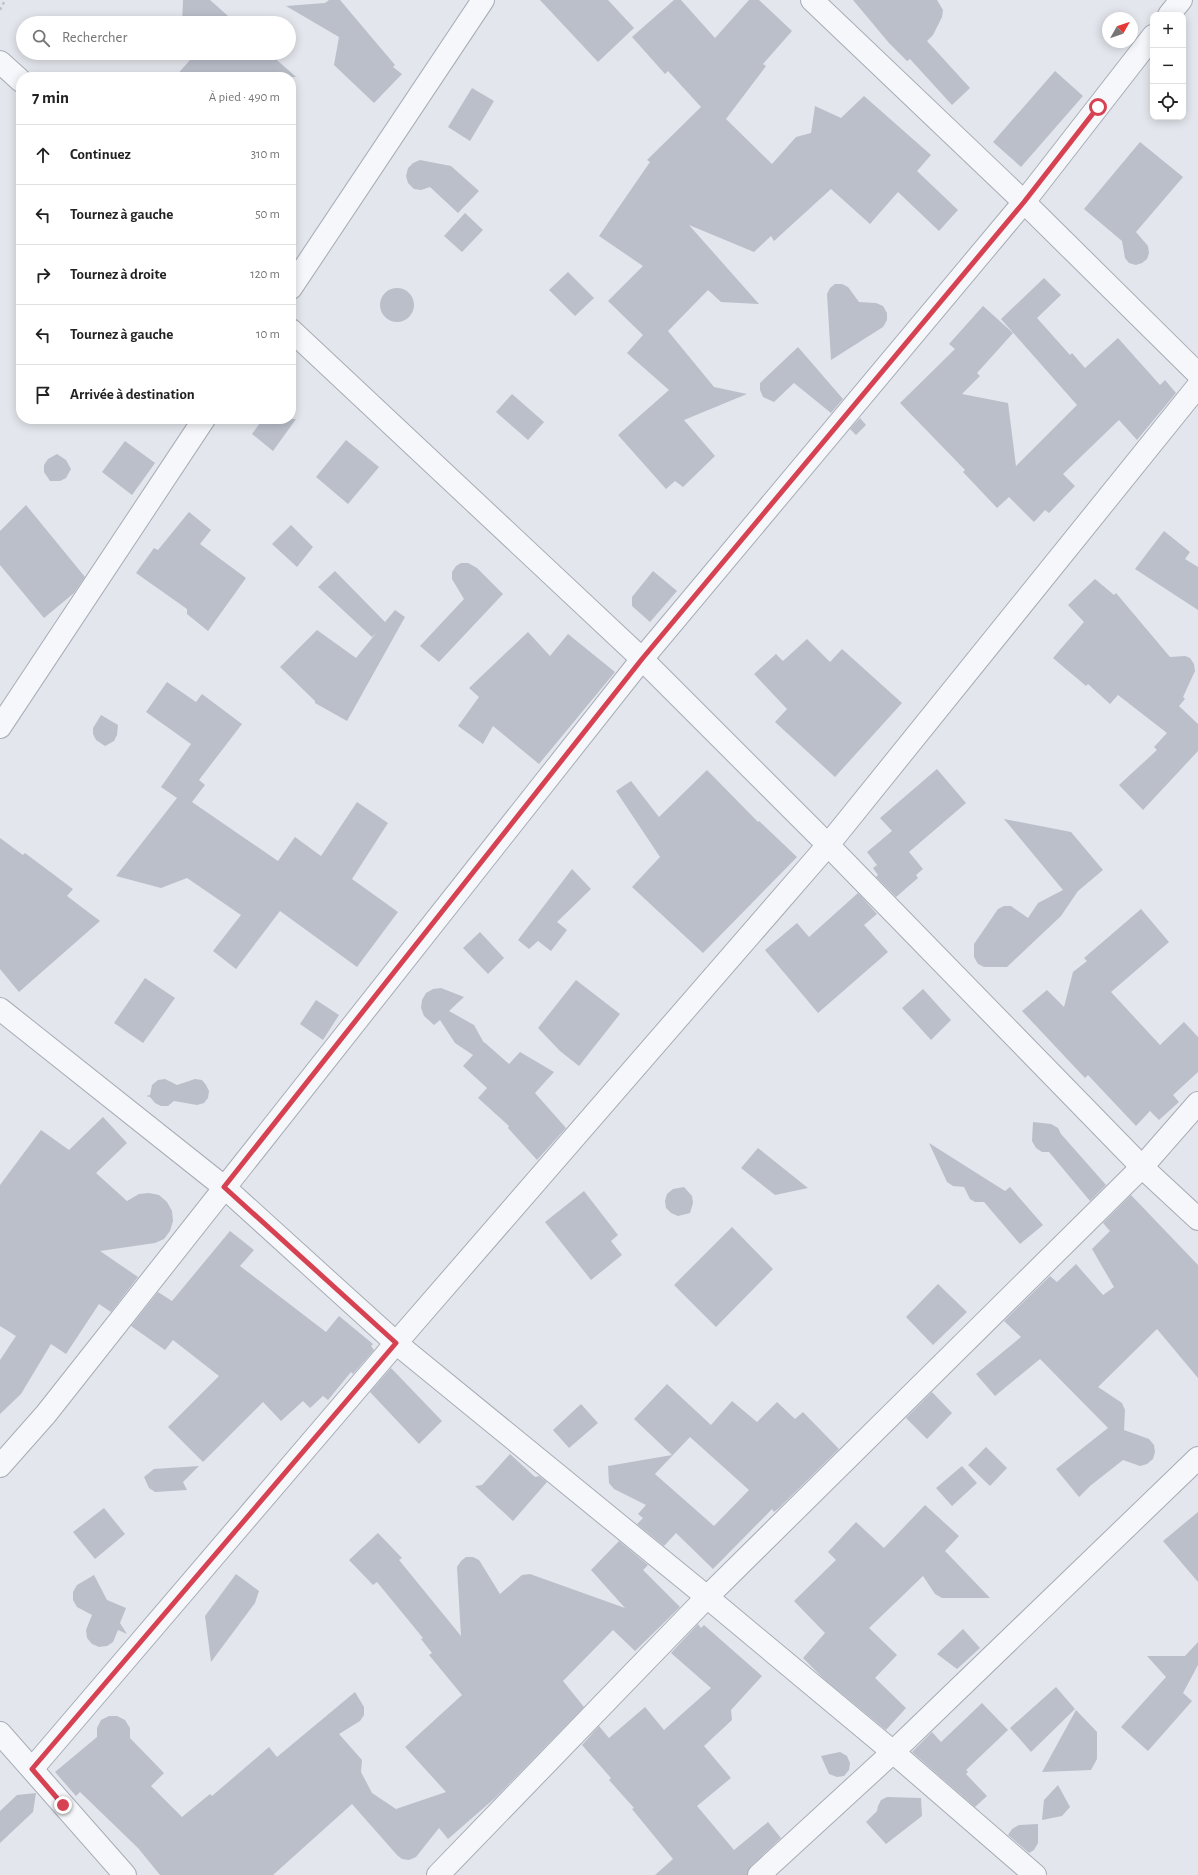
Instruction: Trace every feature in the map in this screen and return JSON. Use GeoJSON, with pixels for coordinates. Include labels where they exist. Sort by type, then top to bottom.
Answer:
{"type":"FeatureCollection","features":[{"type":"Feature","properties":{"kind":"street"},"geometry":{"type":"LineString","coordinates":[[296,280],[483,0]]}},
{"type":"Feature","properties":{"kind":"street"},"geometry":{"type":"LineString","coordinates":[[812,0],[1024,202],[1198,374]]}},
{"type":"Feature","properties":{"kind":"street"},"geometry":{"type":"LineString","coordinates":[[1171,12],[1181,0]]}},
{"type":"Feature","properties":{"kind":"street"},"geometry":{"type":"LineString","coordinates":[[0,1466],[46,1414],[642,659],[1024,202],[1150,40]]}},
{"type":"Feature","properties":{"kind":"street"},"geometry":{"type":"LineString","coordinates":[[0,62],[16,76]]}},
{"type":"Feature","properties":{"kind":"street"},"geometry":{"type":"LineString","coordinates":[[296,335],[642,659],[828,845],[1142,1168],[1198,1219]]}},
{"type":"Feature","properties":{"kind":"street"},"geometry":{"type":"LineString","coordinates":[[32,1769],[396,1343],[828,845],[1198,386]]}},
{"type":"Feature","properties":{"kind":"street"},"geometry":{"type":"LineString","coordinates":[[0,727],[201,424]]}},
{"type":"Feature","properties":{"kind":"street"},"geometry":{"type":"LineString","coordinates":[[0,1009],[224,1187],[396,1343],[707,1596],[894,1752],[1035,1875]]}},
{"type":"Feature","properties":{"kind":"street"},"geometry":{"type":"LineString","coordinates":[[438,1875],[707,1596],[1142,1168],[1198,1103]]}},
{"type":"Feature","properties":{"kind":"street"},"geometry":{"type":"LineString","coordinates":[[759,1875],[894,1752],[1198,1458]]}},
{"type":"Feature","properties":{"kind":"street"},"geometry":{"type":"LineString","coordinates":[[0,1733],[125,1875]]}},
{"type":"Feature","properties":{"kind":"path"},"geometry":{"type":"LineString","coordinates":[[0,10],[5,0]]}},
{"type":"Feature","properties":{"kind":"building"},"geometry":{"type":"Polygon","coordinates":[[[183,0],[210,0],[228,16],[182,16],[183,0]]]}},
{"type":"Feature","properties":{"kind":"building"},"geometry":{"type":"Polygon","coordinates":[[[329,0],[340,0],[395,65],[393,67],[402,74],[374,103],[334,65],[339,37],[286,6],[325,3],[329,0]]]}},
{"type":"Feature","properties":{"kind":"building"},"geometry":{"type":"Polygon","coordinates":[[[540,0],[608,0],[634,28],[598,62],[540,0]]]}},
{"type":"Feature","properties":{"kind":"building"},"geometry":{"type":"Polygon","coordinates":[[[674,0],[681,0],[715,38],[749,0],[759,0],[792,31],[763,64],[766,66],[726,119],[772,164],[796,137],[811,133],[815,106],[841,118],[864,96],[931,155],[917,171],[958,210],[939,231],[898,192],[870,224],[831,189],[774,241],[771,236],[754,252],[689,225],[759,304],[721,302],[708,290],[668,331],[714,387],[747,394],[684,420],[715,456],[683,487],[675,481],[666,489],[618,435],[669,390],[627,353],[643,335],[608,301],[643,266],[599,236],[650,162],[647,160],[701,107],[668,71],[665,74],[632,37],[674,0]]]}},
{"type":"Feature","properties":{"kind":"building"},"geometry":{"type":"Polygon","coordinates":[[[853,0],[937,0],[943,10],[942,17],[933,35],[927,41],[970,88],[952,105],[910,59],[907,61],[889,43],[853,0]]]}},
{"type":"Feature","properties":{"kind":"building"},"geometry":{"type":"Polygon","coordinates":[[[190,60],[277,60],[290,72],[179,72],[190,60]]]}},
{"type":"Feature","properties":{"kind":"building"},"geometry":{"type":"Polygon","coordinates":[[[1055,71],[1083,96],[1021,167],[993,142],[1055,71]]]}},
{"type":"Feature","properties":{"kind":"building"},"geometry":{"type":"Polygon","coordinates":[[[472,88],[494,101],[470,141],[448,127],[472,88]]]}},
{"type":"Feature","properties":{"kind":"building"},"geometry":{"type":"Polygon","coordinates":[[[1140,142],[1183,177],[1136,232],[1148,246],[1149,253],[1147,259],[1136,265],[1129,263],[1125,258],[1122,241],[1084,209],[1140,142]]]}},
{"type":"Feature","properties":{"kind":"building"},"geometry":{"type":"Polygon","coordinates":[[[420,160],[451,166],[479,191],[458,213],[430,187],[421,190],[414,189],[408,183],[406,176],[408,168],[413,163],[420,160]]]}},
{"type":"Feature","properties":{"kind":"building"},"geometry":{"type":"Polygon","coordinates":[[[465,213],[483,230],[462,252],[444,236],[465,213]]]}},
{"type":"Feature","properties":{"kind":"building"},"geometry":{"type":"Polygon","coordinates":[[[568,272],[594,298],[575,316],[549,290],[568,272]]]}},
{"type":"Feature","properties":{"kind":"building"},"geometry":{"type":"Polygon","coordinates":[[[1044,278],[1061,295],[1037,318],[1070,355],[1072,353],[1085,368],[1118,338],[1160,385],[1165,380],[1176,393],[1137,440],[1119,420],[1063,474],[1075,486],[1049,513],[1045,510],[1034,522],[1009,497],[997,508],[963,472],[965,470],[900,403],[955,349],[949,344],[983,306],[1013,333],[977,373],[980,376],[962,394],[1008,403],[1016,466],[1077,405],[1001,319],[1044,278]]]}},
{"type":"Feature","properties":{"kind":"building"},"geometry":{"type":"Polygon","coordinates":[[[835,284],[842,284],[848,287],[859,302],[876,303],[883,306],[887,313],[887,320],[883,327],[831,360],[827,294],[830,288],[835,284]]]}},
{"type":"Feature","properties":{"kind":"building"},"geometry":{"type":"Polygon","coordinates":[[[397,288],[409,293],[414,305],[409,317],[397,322],[385,317],[380,305],[385,293],[397,288]]]}},
{"type":"Feature","properties":{"kind":"building"},"geometry":{"type":"Polygon","coordinates":[[[798,347],[843,399],[831,413],[794,383],[774,402],[763,397],[760,390],[760,383],[798,347]]]}},
{"type":"Feature","properties":{"kind":"building"},"geometry":{"type":"Polygon","coordinates":[[[512,394],[544,422],[528,440],[496,412],[512,394]]]}},
{"type":"Feature","properties":{"kind":"building"},"geometry":{"type":"Polygon","coordinates":[[[860,418],[866,425],[856,435],[850,429],[860,418]]]}},
{"type":"Feature","properties":{"kind":"building"},"geometry":{"type":"Polygon","coordinates":[[[259,424],[292,424],[273,451],[252,434],[259,424]]]}},
{"type":"Feature","properties":{"kind":"building"},"geometry":{"type":"Polygon","coordinates":[[[346,440],[379,467],[348,504],[316,477],[346,440]]]}},
{"type":"Feature","properties":{"kind":"building"},"geometry":{"type":"Polygon","coordinates":[[[125,441],[155,463],[132,495],[102,472],[125,441]]]}},
{"type":"Feature","properties":{"kind":"building"},"geometry":{"type":"Polygon","coordinates":[[[57,454],[66,460],[71,469],[66,478],[60,481],[50,481],[44,472],[44,465],[48,459],[57,454]]]}},
{"type":"Feature","properties":{"kind":"building"},"geometry":{"type":"Polygon","coordinates":[[[26,505],[85,577],[74,593],[44,618],[0,565],[0,531],[26,505]]]}},
{"type":"Feature","properties":{"kind":"building"},"geometry":{"type":"Polygon","coordinates":[[[189,512],[211,530],[200,544],[246,578],[208,631],[187,614],[187,609],[136,573],[154,548],[158,550],[189,512]]]}},
{"type":"Feature","properties":{"kind":"building"},"geometry":{"type":"Polygon","coordinates":[[[291,525],[313,547],[297,567],[272,544],[291,525]]]}},
{"type":"Feature","properties":{"kind":"building"},"geometry":{"type":"Polygon","coordinates":[[[1164,531],[1190,552],[1185,559],[1198,567],[1198,610],[1135,569],[1164,531]]]}},
{"type":"Feature","properties":{"kind":"building"},"geometry":{"type":"Polygon","coordinates":[[[461,563],[468,563],[477,568],[503,594],[439,662],[420,646],[464,599],[452,579],[452,572],[456,566],[461,563]]]}},
{"type":"Feature","properties":{"kind":"building"},"geometry":{"type":"Polygon","coordinates":[[[335,571],[385,622],[395,610],[405,617],[347,721],[315,703],[315,701],[280,667],[317,630],[356,658],[377,632],[372,637],[318,587],[335,571]]]}},
{"type":"Feature","properties":{"kind":"building"},"geometry":{"type":"Polygon","coordinates":[[[653,571],[677,591],[650,622],[632,606],[632,597],[653,571]]]}},
{"type":"Feature","properties":{"kind":"building"},"geometry":{"type":"Polygon","coordinates":[[[1095,579],[1114,595],[1116,593],[1170,657],[1185,656],[1190,658],[1194,664],[1195,671],[1183,697],[1185,699],[1179,706],[1198,724],[1198,751],[1143,810],[1119,785],[1157,750],[1154,747],[1167,733],[1118,695],[1110,704],[1088,684],[1086,686],[1053,658],[1084,622],[1068,605],[1095,579]]]}},
{"type":"Feature","properties":{"kind":"building"},"geometry":{"type":"Polygon","coordinates":[[[528,632],[550,656],[568,634],[615,672],[539,764],[493,726],[483,744],[458,726],[479,697],[469,688],[528,632]]]}},
{"type":"Feature","properties":{"kind":"building"},"geometry":{"type":"Polygon","coordinates":[[[807,639],[830,662],[842,649],[902,703],[835,777],[775,722],[787,709],[754,674],[776,654],[783,661],[807,639]]]}},
{"type":"Feature","properties":{"kind":"building"},"geometry":{"type":"Polygon","coordinates":[[[167,682],[196,702],[202,694],[242,724],[199,780],[205,785],[192,802],[278,861],[295,837],[321,856],[357,802],[388,823],[352,879],[398,912],[357,967],[280,911],[236,969],[213,951],[241,915],[187,878],[161,888],[116,876],[177,798],[161,787],[191,744],[146,712],[167,682]]]}},
{"type":"Feature","properties":{"kind":"building"},"geometry":{"type":"Polygon","coordinates":[[[101,715],[118,725],[117,735],[114,741],[105,746],[96,740],[93,734],[93,728],[101,715]]]}},
{"type":"Feature","properties":{"kind":"building"},"geometry":{"type":"Polygon","coordinates":[[[937,769],[966,803],[909,852],[923,869],[916,875],[918,878],[896,897],[876,877],[878,875],[873,868],[877,865],[867,852],[892,831],[880,818],[937,769]]]}},
{"type":"Feature","properties":{"kind":"building"},"geometry":{"type":"Polygon","coordinates":[[[707,770],[758,822],[759,821],[797,857],[703,953],[632,887],[660,857],[616,791],[631,781],[659,817],[707,770]]]}},
{"type":"Feature","properties":{"kind":"building"},"geometry":{"type":"Polygon","coordinates":[[[1004,819],[1071,832],[1103,870],[1078,891],[1061,916],[1007,967],[984,967],[978,964],[974,957],[974,944],[998,909],[1004,906],[1011,906],[1028,918],[1038,903],[1063,890],[1004,819]]]}},
{"type":"Feature","properties":{"kind":"building"},"geometry":{"type":"Polygon","coordinates":[[[0,838],[23,855],[25,853],[73,889],[67,896],[100,921],[19,992],[0,969],[0,838]]]}},
{"type":"Feature","properties":{"kind":"building"},"geometry":{"type":"Polygon","coordinates":[[[572,869],[591,889],[557,922],[567,930],[551,951],[538,941],[529,949],[518,940],[572,869]]]}},
{"type":"Feature","properties":{"kind":"building"},"geometry":{"type":"Polygon","coordinates":[[[858,893],[877,914],[864,925],[888,952],[818,1013],[765,950],[797,923],[809,937],[858,893]]]}},
{"type":"Feature","properties":{"kind":"building"},"geometry":{"type":"Polygon","coordinates":[[[1141,909],[1169,942],[1111,992],[1160,1045],[1184,1022],[1198,1037],[1198,1072],[1173,1095],[1179,1102],[1159,1120],[1150,1111],[1136,1126],[1088,1075],[1085,1078],[1022,1011],[1047,990],[1064,1007],[1073,972],[1087,961],[1084,958],[1141,909]]]}},
{"type":"Feature","properties":{"kind":"building"},"geometry":{"type":"Polygon","coordinates":[[[480,932],[504,958],[488,974],[463,948],[480,932]]]}},
{"type":"Feature","properties":{"kind":"building"},"geometry":{"type":"Polygon","coordinates":[[[145,978],[175,998],[143,1043],[114,1023],[145,978]]]}},
{"type":"Feature","properties":{"kind":"building"},"geometry":{"type":"Polygon","coordinates":[[[576,980],[620,1014],[579,1066],[560,1051],[538,1028],[576,980]]]}},
{"type":"Feature","properties":{"kind":"building"},"geometry":{"type":"Polygon","coordinates":[[[441,988],[464,997],[449,1011],[474,1025],[484,1043],[509,1064],[520,1052],[554,1072],[535,1093],[566,1128],[537,1160],[508,1128],[509,1126],[478,1098],[487,1088],[463,1066],[473,1055],[455,1043],[440,1020],[434,1025],[424,1016],[421,1008],[422,1000],[426,993],[433,989],[441,988]]]}},
{"type":"Feature","properties":{"kind":"building"},"geometry":{"type":"Polygon","coordinates":[[[923,989],[951,1020],[931,1040],[902,1008],[923,989]]]}},
{"type":"Feature","properties":{"kind":"building"},"geometry":{"type":"Polygon","coordinates":[[[316,1000],[339,1015],[323,1040],[300,1024],[316,1000]]]}},
{"type":"Feature","properties":{"kind":"building"},"geometry":{"type":"Polygon","coordinates":[[[165,1079],[177,1085],[195,1079],[202,1080],[209,1091],[208,1098],[204,1103],[197,1105],[174,1101],[168,1106],[161,1106],[155,1103],[150,1097],[146,1096],[150,1095],[152,1085],[158,1080],[165,1079]]]}},
{"type":"Feature","properties":{"kind":"building"},"geometry":{"type":"Polygon","coordinates":[[[103,1117],[127,1143],[96,1173],[127,1201],[139,1194],[149,1193],[159,1195],[167,1202],[172,1211],[173,1221],[170,1231],[164,1239],[155,1243],[100,1251],[138,1277],[111,1312],[99,1304],[66,1354],[51,1344],[21,1394],[0,1414],[0,1360],[16,1336],[0,1326],[0,1185],[41,1130],[69,1150],[103,1117]]]}},
{"type":"Feature","properties":{"kind":"building"},"geometry":{"type":"Polygon","coordinates":[[[1033,1122],[1051,1124],[1058,1128],[1061,1134],[1106,1185],[1090,1201],[1049,1152],[1042,1152],[1036,1148],[1032,1141],[1033,1122]]]}},
{"type":"Feature","properties":{"kind":"building"},"geometry":{"type":"Polygon","coordinates":[[[929,1143],[1005,1191],[1010,1187],[1043,1225],[1020,1244],[984,1202],[975,1202],[970,1199],[964,1187],[953,1186],[947,1182],[929,1143]]]}},
{"type":"Feature","properties":{"kind":"building"},"geometry":{"type":"Polygon","coordinates":[[[758,1148],[808,1188],[775,1195],[741,1168],[758,1148]]]}},
{"type":"Feature","properties":{"kind":"building"},"geometry":{"type":"Polygon","coordinates":[[[684,1187],[692,1196],[693,1203],[690,1213],[678,1216],[671,1213],[666,1208],[665,1201],[667,1194],[673,1189],[684,1187]]]}},
{"type":"Feature","properties":{"kind":"building"},"geometry":{"type":"Polygon","coordinates":[[[584,1191],[618,1235],[611,1241],[622,1255],[591,1280],[545,1222],[584,1191]]]}},
{"type":"Feature","properties":{"kind":"building"},"geometry":{"type":"Polygon","coordinates":[[[1131,1195],[1198,1265],[1198,1378],[1157,1329],[1098,1387],[1122,1403],[1125,1410],[1124,1430],[1149,1439],[1154,1445],[1155,1452],[1153,1459],[1147,1464],[1140,1466],[1123,1460],[1090,1486],[1079,1497],[1056,1469],[1108,1428],[1040,1359],[995,1396],[976,1374],[1021,1337],[1004,1321],[1050,1276],[1057,1282],[1076,1264],[1103,1295],[1114,1287],[1092,1249],[1110,1231],[1103,1223],[1131,1195]]]}},
{"type":"Feature","properties":{"kind":"building"},"geometry":{"type":"Polygon","coordinates":[[[732,1227],[773,1269],[716,1327],[674,1285],[732,1227]]]}},
{"type":"Feature","properties":{"kind":"building"},"geometry":{"type":"Polygon","coordinates":[[[230,1231],[254,1250],[240,1266],[326,1332],[339,1316],[373,1344],[371,1346],[374,1350],[353,1374],[351,1372],[328,1400],[323,1396],[310,1408],[303,1401],[281,1421],[263,1402],[203,1462],[168,1427],[219,1376],[173,1340],[165,1350],[131,1326],[158,1292],[172,1301],[230,1231]]]}},
{"type":"Feature","properties":{"kind":"building"},"geometry":{"type":"Polygon","coordinates":[[[938,1284],[967,1312],[933,1345],[906,1317],[938,1284]]]}},
{"type":"Feature","properties":{"kind":"building"},"geometry":{"type":"Polygon","coordinates":[[[391,1368],[442,1421],[419,1444],[370,1392],[391,1368]]]}},
{"type":"Feature","properties":{"kind":"building"},"geometry":{"type":"Polygon","coordinates":[[[667,1384],[711,1425],[732,1401],[757,1422],[777,1402],[795,1419],[803,1412],[839,1449],[779,1508],[774,1512],[772,1509],[713,1569],[676,1533],[664,1546],[637,1524],[643,1518],[638,1514],[646,1505],[614,1489],[609,1483],[608,1466],[672,1455],[634,1419],[667,1384]],[[690,1437],[655,1474],[714,1526],[749,1490],[690,1437]]]}},
{"type":"Feature","properties":{"kind":"building"},"geometry":{"type":"Polygon","coordinates":[[[932,1392],[952,1413],[927,1439],[906,1418],[932,1392]]]}},
{"type":"Feature","properties":{"kind":"building"},"geometry":{"type":"Polygon","coordinates":[[[581,1404],[598,1423],[569,1448],[553,1430],[581,1404]]]}},
{"type":"Feature","properties":{"kind":"building"},"geometry":{"type":"Polygon","coordinates":[[[986,1447],[1007,1468],[990,1486],[968,1465],[986,1447]]]}},
{"type":"Feature","properties":{"kind":"building"},"geometry":{"type":"Polygon","coordinates":[[[510,1454],[535,1477],[539,1476],[547,1482],[513,1521],[475,1486],[482,1485],[510,1454]]]}},
{"type":"Feature","properties":{"kind":"building"},"geometry":{"type":"Polygon","coordinates":[[[199,1466],[183,1482],[187,1490],[155,1492],[149,1488],[144,1477],[154,1469],[199,1466]]]}},
{"type":"Feature","properties":{"kind":"building"},"geometry":{"type":"Polygon","coordinates":[[[962,1466],[977,1483],[952,1506],[936,1488],[962,1466]]]}},
{"type":"Feature","properties":{"kind":"building"},"geometry":{"type":"Polygon","coordinates":[[[925,1505],[959,1536],[945,1551],[990,1598],[942,1598],[935,1594],[923,1576],[869,1628],[897,1655],[875,1678],[906,1708],[886,1730],[824,1679],[803,1658],[825,1633],[794,1601],[836,1560],[828,1552],[856,1522],[884,1548],[925,1505]]]}},
{"type":"Feature","properties":{"kind":"building"},"geometry":{"type":"Polygon","coordinates":[[[104,1508],[125,1534],[95,1559],[73,1532],[104,1508]]]}},
{"type":"Feature","properties":{"kind":"building"},"geometry":{"type":"Polygon","coordinates":[[[1198,1512],[1198,1582],[1163,1541],[1198,1512]]]}},
{"type":"Feature","properties":{"kind":"building"},"geometry":{"type":"Polygon","coordinates":[[[378,1533],[402,1558],[399,1560],[461,1636],[457,1567],[466,1557],[473,1557],[479,1560],[500,1594],[522,1575],[530,1574],[625,1608],[591,1570],[619,1541],[648,1565],[643,1570],[680,1607],[635,1651],[613,1630],[563,1681],[584,1707],[495,1798],[448,1839],[439,1828],[416,1857],[409,1860],[402,1859],[397,1855],[352,1804],[273,1875],[160,1875],[138,1848],[80,1792],[76,1796],[55,1772],[97,1737],[97,1728],[101,1720],[109,1716],[117,1716],[125,1720],[130,1728],[130,1738],[164,1773],[151,1786],[182,1817],[210,1794],[212,1796],[269,1747],[277,1757],[355,1692],[364,1707],[364,1715],[360,1721],[339,1734],[362,1760],[361,1772],[372,1793],[396,1809],[446,1792],[405,1747],[462,1695],[429,1655],[432,1653],[421,1639],[423,1638],[377,1582],[373,1585],[349,1560],[378,1533]]]}},
{"type":"Feature","properties":{"kind":"building"},"geometry":{"type":"Polygon","coordinates":[[[236,1574],[259,1591],[255,1603],[211,1662],[205,1616],[236,1574]]]}},
{"type":"Feature","properties":{"kind":"building"},"geometry":{"type":"Polygon","coordinates":[[[94,1575],[107,1600],[126,1608],[120,1623],[127,1634],[118,1630],[113,1642],[107,1646],[99,1647],[92,1644],[87,1638],[86,1630],[92,1615],[77,1607],[73,1600],[73,1592],[77,1585],[94,1575]]]}},
{"type":"Feature","properties":{"kind":"building"},"geometry":{"type":"Polygon","coordinates":[[[698,1624],[701,1628],[704,1625],[762,1676],[731,1710],[732,1720],[704,1746],[731,1778],[697,1806],[734,1850],[768,1822],[781,1838],[751,1866],[747,1875],[655,1875],[673,1859],[632,1809],[634,1808],[609,1780],[611,1778],[582,1745],[599,1726],[609,1738],[645,1707],[664,1730],[711,1688],[671,1653],[698,1624]]]}},
{"type":"Feature","properties":{"kind":"building"},"geometry":{"type":"Polygon","coordinates":[[[963,1629],[980,1648],[957,1669],[937,1654],[963,1629]]]}},
{"type":"Feature","properties":{"kind":"building"},"geometry":{"type":"Polygon","coordinates":[[[1198,1642],[1198,1665],[1183,1693],[1192,1701],[1148,1751],[1121,1727],[1166,1677],[1147,1656],[1185,1656],[1198,1642]]]}},
{"type":"Feature","properties":{"kind":"building"},"geometry":{"type":"Polygon","coordinates":[[[1056,1687],[1075,1709],[1031,1752],[1010,1728],[1056,1687]]]}},
{"type":"Feature","properties":{"kind":"building"},"geometry":{"type":"Polygon","coordinates":[[[982,1703],[1008,1730],[966,1770],[968,1772],[966,1774],[987,1796],[975,1807],[912,1752],[932,1732],[941,1742],[982,1703]]]}},
{"type":"Feature","properties":{"kind":"building"},"geometry":{"type":"Polygon","coordinates":[[[1076,1710],[1097,1732],[1097,1759],[1091,1770],[1042,1772],[1076,1710]]]}},
{"type":"Feature","properties":{"kind":"building"},"geometry":{"type":"Polygon","coordinates":[[[840,1752],[847,1756],[850,1763],[849,1770],[844,1776],[837,1777],[829,1774],[821,1756],[840,1752]]]}},
{"type":"Feature","properties":{"kind":"building"},"geometry":{"type":"Polygon","coordinates":[[[1058,1785],[1070,1807],[1062,1816],[1042,1820],[1044,1800],[1058,1785]]]}},
{"type":"Feature","properties":{"kind":"building"},"geometry":{"type":"Polygon","coordinates":[[[36,1793],[33,1812],[0,1843],[0,1811],[17,1795],[36,1793]]]}},
{"type":"Feature","properties":{"kind":"building"},"geometry":{"type":"Polygon","coordinates":[[[887,1797],[921,1798],[922,1816],[886,1844],[866,1822],[877,1811],[881,1800],[887,1797]]]}},
{"type":"Feature","properties":{"kind":"building"},"geometry":{"type":"Polygon","coordinates":[[[1038,1824],[1038,1843],[1034,1850],[1029,1853],[1008,1835],[1012,1829],[1019,1825],[1038,1824]]]}},
{"type":"Feature","properties":{"kind":"route"},"geometry":{"type":"LineString","coordinates":[[63,1805],[32,1769],[396,1343],[224,1187],[642,659],[1024,202],[1098,107]]}}]}
